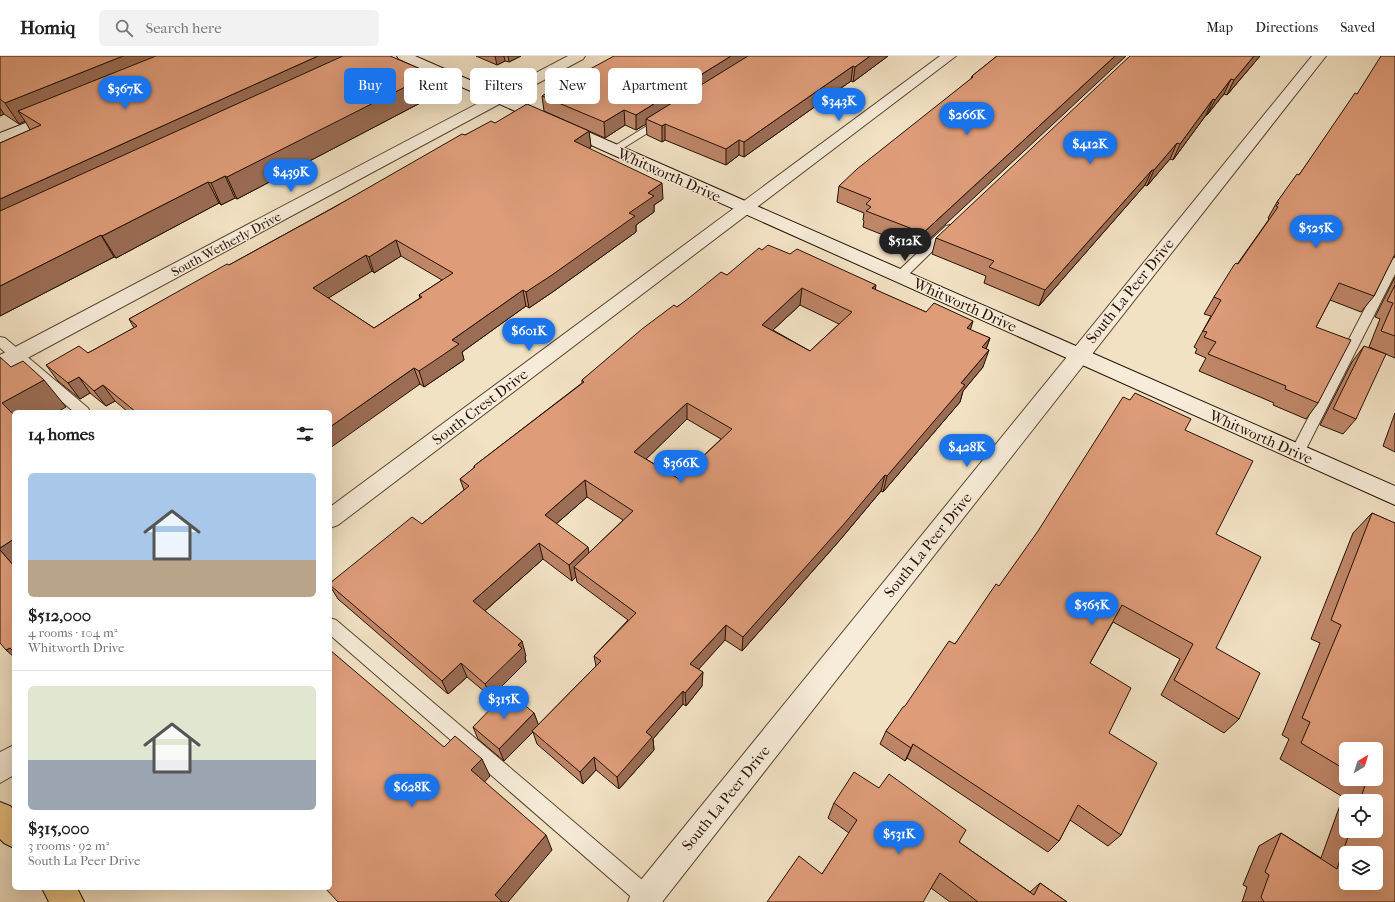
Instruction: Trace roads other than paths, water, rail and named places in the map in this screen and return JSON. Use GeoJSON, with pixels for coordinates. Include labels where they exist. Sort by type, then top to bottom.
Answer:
{"type":"FeatureCollection","features":[{"type":"Feature","properties":{"kind":"main road"},"geometry":{"type":"LineString","coordinates":[[0,816],[12,831]]}},
{"type":"Feature","properties":{"kind":"main road"},"geometry":{"type":"LineString","coordinates":[[60,890],[69,902]]}},
{"type":"Feature","properties":{"kind":"street","name":"Whitworth Drive"},"geometry":{"type":"LineString","coordinates":[[404,56],[470,85]]}},
{"type":"Feature","properties":{"kind":"street","name":"South Wetherly Drive"},"geometry":{"type":"LineString","coordinates":[[537,78],[578,56]]}},
{"type":"Feature","properties":{"kind":"street","name":"South Crest Drive"},"geometry":{"type":"LineString","coordinates":[[332,518],[949,56]]}},
{"type":"Feature","properties":{"kind":"street","name":"South La Peer Drive"},"geometry":{"type":"LineString","coordinates":[[648,900],[1319,56]]}},
{"type":"Feature","properties":{"kind":"street","name":"South Wetherly Drive"},"geometry":{"type":"LineString","coordinates":[[8,360],[488,104]]}},
{"type":"Feature","properties":{"kind":"street","name":"Whitworth Drive"},"geometry":{"type":"LineString","coordinates":[[512,104],[1395,496]]}},
{"type":"Feature","properties":{"kind":"street"},"geometry":{"type":"LineString","coordinates":[[0,138],[71,109]]}},
{"type":"Feature","properties":{"kind":"street"},"geometry":{"type":"LineString","coordinates":[[0,769],[12,760]]}},
{"type":"Feature","properties":{"kind":"lane"},"geometry":{"type":"LineString","coordinates":[[613,150],[673,112]]}},
{"type":"Feature","properties":{"kind":"lane"},"geometry":{"type":"LineString","coordinates":[[900,276],[956,222]]}},
{"type":"Feature","properties":{"kind":"lane"},"geometry":{"type":"LineString","coordinates":[[1297,453],[1395,262]]}},
{"type":"Feature","properties":{"kind":"lane"},"geometry":{"type":"LineString","coordinates":[[0,341],[8,360],[80,410]]}},
{"type":"Feature","properties":{"kind":"lane"},"geometry":{"type":"LineString","coordinates":[[332,627],[648,900]]}}]}
